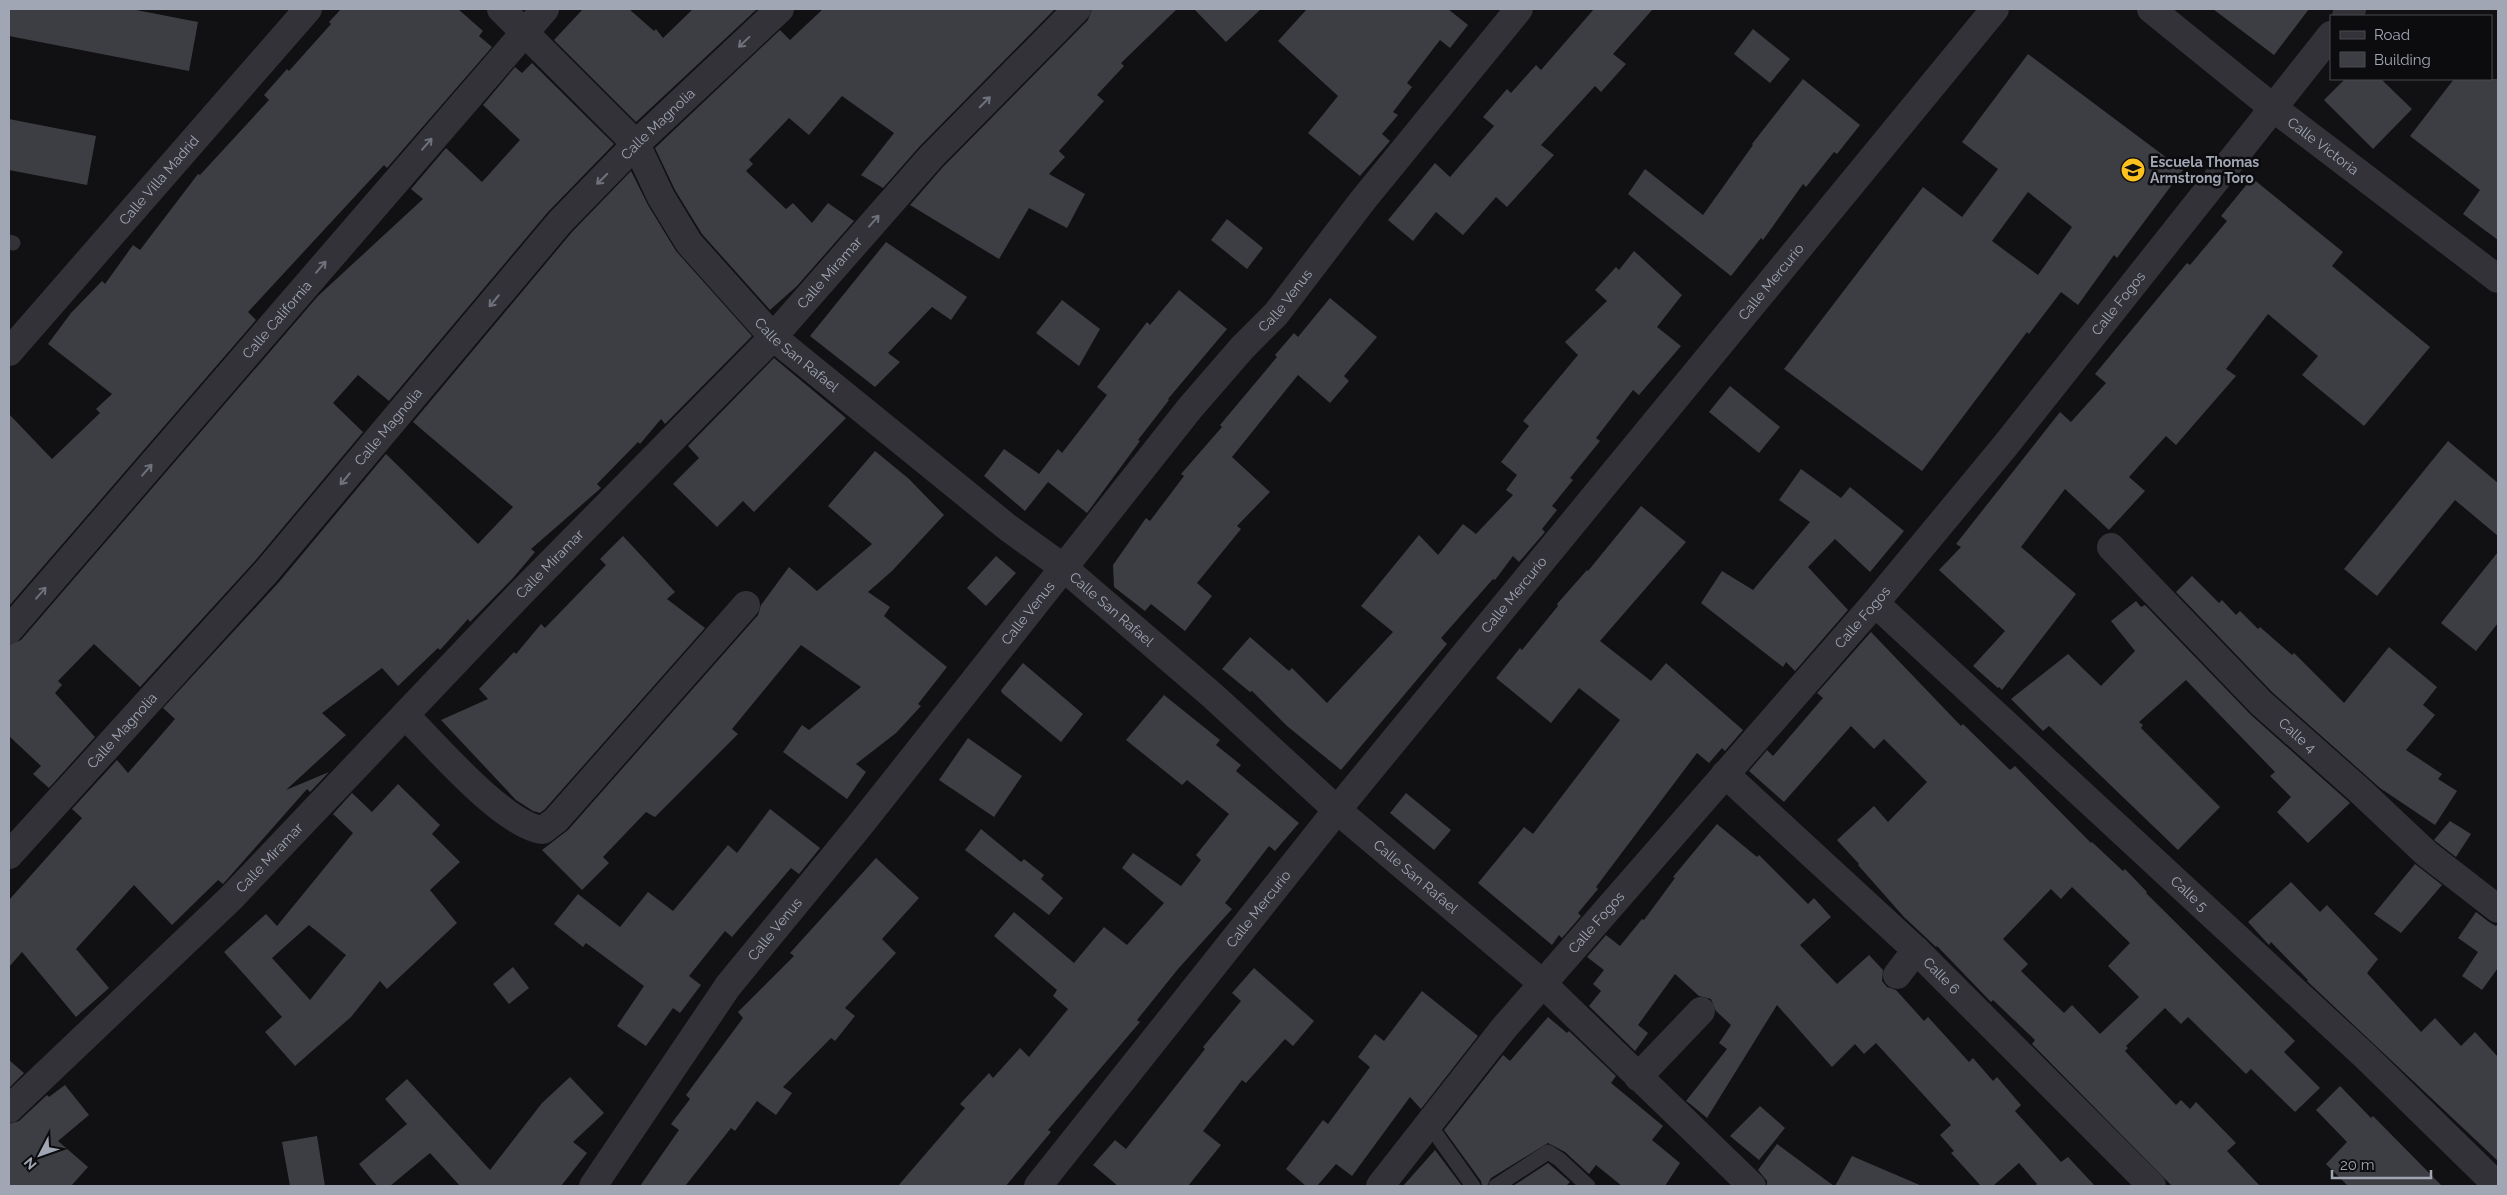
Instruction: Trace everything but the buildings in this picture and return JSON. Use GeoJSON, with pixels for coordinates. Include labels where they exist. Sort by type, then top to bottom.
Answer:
{"type":"FeatureCollection","features":[{"type":"Feature","properties":{"kind":"street","name":"Calle Villa Madrid"},"geometry":{"type":"LineString","coordinates":[[9,352],[308,9]]}},
{"type":"Feature","properties":{"kind":"street","name":"Calle San Rafael"},"geometry":{"type":"LineString","coordinates":[[501,9],[636,144],[661,197],[689,243],[773,337],[963,492],[1064,568],[1213,696],[1337,810],[1542,983],[1752,1186]]}},
{"type":"Feature","properties":{"kind":"street","name":"Calle California"},"geometry":{"type":"LineString","coordinates":[[9,630],[545,9]]}},
{"type":"Feature","properties":{"kind":"street","name":"Calle Magnolia"},"geometry":{"type":"LineString","coordinates":[[9,855],[267,571],[560,222],[636,144],[780,9]]}},
{"type":"Feature","properties":{"kind":"street","name":"Calle Miramar"},"geometry":{"type":"LineString","coordinates":[[9,1109],[231,898],[405,714],[773,337],[931,157],[1077,9]]}},
{"type":"Feature","properties":{"kind":"street","name":"Calle Venus"},"geometry":{"type":"LineString","coordinates":[[594,1186],[728,986],[860,825],[1190,408],[1242,348],[1276,314],[1363,200],[1519,9]]}},
{"type":"Feature","properties":{"kind":"street","name":"Calle Mercurio"},"geometry":{"type":"LineString","coordinates":[[1038,1186],[1337,810],[1995,9]]}},
{"type":"Feature","properties":{"kind":"street","name":"Calle Victoria"},"geometry":{"type":"LineString","coordinates":[[2151,9],[2272,107],[2498,279]]}},
{"type":"Feature","properties":{"kind":"street","name":"Calle Fogos"},"geometry":{"type":"LineString","coordinates":[[1385,1184],[1428,1123],[1504,1028],[1875,603],[2005,446],[2330,36]]}},
{"type":"Feature","properties":{"kind":"street","name":"Calle 4"},"geometry":{"type":"LineString","coordinates":[[2111,547],[2261,704],[2358,789],[2428,854],[2498,909]]}},
{"type":"Feature","properties":{"kind":"street","name":"Calle 5"},"geometry":{"type":"LineString","coordinates":[[1875,603],[2365,1056],[2498,1186]]}},
{"type":"Feature","properties":{"kind":"street"},"geometry":{"type":"LineString","coordinates":[[405,714],[482,792],[526,826],[543,830],[556,820],[746,605]]}},
{"type":"Feature","properties":{"kind":"street","name":"Calle 6"},"geometry":{"type":"LineString","coordinates":[[1725,774],[1916,950],[2152,1186]]}},
{"type":"Feature","properties":{"kind":"street"},"geometry":{"type":"LineString","coordinates":[[1898,975],[1916,950]]}},
{"type":"Feature","properties":{"kind":"street"},"geometry":{"type":"LineString","coordinates":[[1638,1076],[1701,1011]]}},
{"type":"Feature","properties":{"kind":"lane"},"geometry":{"type":"LineString","coordinates":[[1428,1123],[1473,1186]]}},
{"type":"Feature","properties":{"kind":"lane"},"geometry":{"type":"LineString","coordinates":[[1496,1186],[1548,1152],[1559,1159],[1588,1186]]}},
{"type":"Feature","properties":{"kind":"place","name":"Escuela Thomas Armstrong Toro"},"geometry":{"type":"Point","coordinates":[2133,170]}}]}
